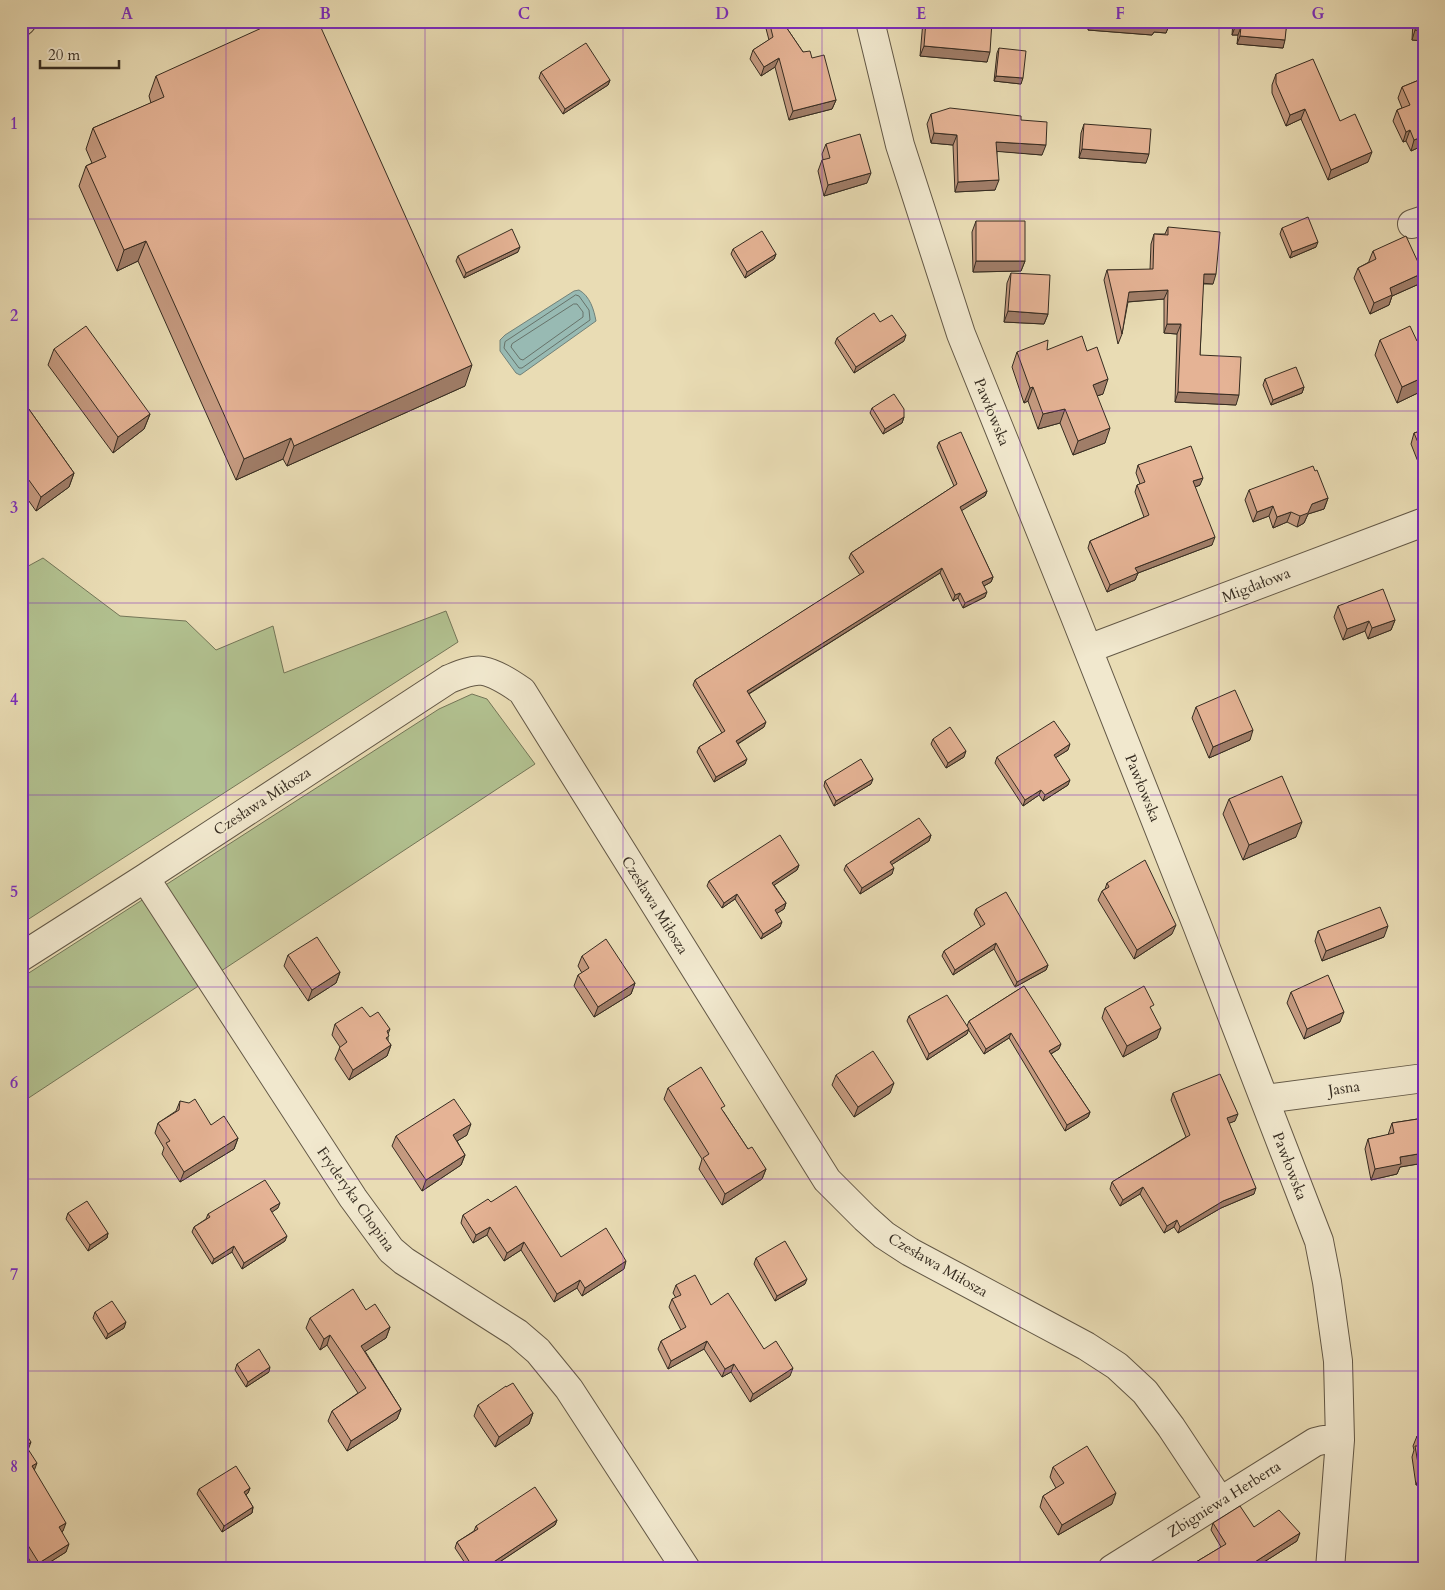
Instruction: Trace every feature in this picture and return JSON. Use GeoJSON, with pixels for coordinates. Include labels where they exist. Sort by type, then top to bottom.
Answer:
{"type":"FeatureCollection","features":[{"type":"Feature","properties":{"kind":"street","name":"Pawłowska"},"geometry":{"type":"LineString","coordinates":[[870,21],[900,145],[961,334],[1088,649],[1265,1099],[1319,1242],[1327,1282],[1338,1361],[1340,1440],[1330,1569]]}},
{"type":"Feature","properties":{"kind":"street","name":"Migdałowa"},"geometry":{"type":"LineString","coordinates":[[1088,649],[1424,522]]}},
{"type":"Feature","properties":{"kind":"street","name":"Czesława Miłosza"},"geometry":{"type":"LineString","coordinates":[[21,957],[449,679],[465,672],[483,671],[509,682],[522,691],[827,1180],[871,1224],[910,1252],[1086,1346],[1117,1366],[1145,1392],[1171,1427],[1220,1501]]}},
{"type":"Feature","properties":{"kind":"street","name":"Fryderyka Chopina"},"geometry":{"type":"LineString","coordinates":[[145,878],[353,1198],[391,1250],[404,1261],[517,1333],[538,1351],[569,1389],[686,1569]]}},
{"type":"Feature","properties":{"kind":"street","name":"Jasna"},"geometry":{"type":"LineString","coordinates":[[1265,1099],[1424,1078]]}},
{"type":"Feature","properties":{"kind":"street","name":"Zbigniewa Herberta"},"geometry":{"type":"LineString","coordinates":[[1112,1569],[1315,1442],[1340,1440]]}},
{"type":"Feature","properties":{"kind":"green space"},"geometry":{"type":"Polygon","coordinates":[[[43,558],[120,616],[186,621],[216,650],[273,626],[284,673],[446,611],[458,642],[21,924],[21,570],[43,558]]]}},
{"type":"Feature","properties":{"kind":"green space"},"geometry":{"type":"Polygon","coordinates":[[[472,694],[487,699],[535,764],[21,1103],[21,978],[439,709],[472,694]]]}},
{"type":"Feature","properties":{"kind":"water"},"geometry":{"type":"Polygon","coordinates":[[[579,290],[589,300],[596,321],[520,375],[516,373],[500,351],[500,340],[574,291],[579,290]]]}},
{"type":"Feature","properties":{"kind":"building"},"geometry":{"type":"Polygon","coordinates":[[[277,21],[318,21],[472,365],[294,446],[291,438],[244,459],[146,241],[124,250],[86,166],[106,157],[93,128],[164,97],[156,76],[277,21]]]}},
{"type":"Feature","properties":{"kind":"building"},"geometry":{"type":"Polygon","coordinates":[[[769,21],[782,21],[803,52],[810,51],[812,58],[824,55],[836,100],[793,111],[779,58],[764,67],[753,50],[773,37],[769,21]]]}},
{"type":"Feature","properties":{"kind":"building"},"geometry":{"type":"Polygon","coordinates":[[[926,21],[992,21],[990,52],[924,46],[926,21]]]}},
{"type":"Feature","properties":{"kind":"building"},"geometry":{"type":"Polygon","coordinates":[[[1104,21],[1170,21],[1170,23],[1156,22],[1156,26],[1104,21]]]}},
{"type":"Feature","properties":{"kind":"building"},"geometry":{"type":"Polygon","coordinates":[[[1235,21],[1287,21],[1285,40],[1240,36],[1241,27],[1235,27],[1235,21]]]}},
{"type":"Feature","properties":{"kind":"building"},"geometry":{"type":"Polygon","coordinates":[[[1416,21],[1424,21],[1424,30],[1415,30],[1416,21]]]}},
{"type":"Feature","properties":{"kind":"building"},"geometry":{"type":"Polygon","coordinates":[[[586,43],[610,80],[565,109],[541,72],[586,43]]]}},
{"type":"Feature","properties":{"kind":"building"},"geometry":{"type":"Polygon","coordinates":[[[999,48],[1026,51],[1023,78],[996,76],[999,48]]]}},
{"type":"Feature","properties":{"kind":"building"},"geometry":{"type":"Polygon","coordinates":[[[1313,59],[1340,121],[1355,114],[1372,152],[1331,170],[1305,109],[1290,115],[1276,83],[1276,74],[1313,59]]]}},
{"type":"Feature","properties":{"kind":"building"},"geometry":{"type":"Polygon","coordinates":[[[1424,78],[1424,136],[1414,140],[1410,130],[1406,132],[1397,110],[1410,105],[1402,87],[1424,78]]]}},
{"type":"Feature","properties":{"kind":"building"},"geometry":{"type":"Polygon","coordinates":[[[950,108],[1021,116],[1021,120],[1047,122],[1046,145],[996,142],[999,180],[958,182],[957,135],[934,133],[931,114],[950,108]]]}},
{"type":"Feature","properties":{"kind":"building"},"geometry":{"type":"Polygon","coordinates":[[[1084,124],[1151,129],[1149,154],[1082,149],[1084,124]]]}},
{"type":"Feature","properties":{"kind":"building"},"geometry":{"type":"Polygon","coordinates":[[[860,134],[871,173],[828,185],[822,160],[830,158],[826,144],[860,134]]]}},
{"type":"Feature","properties":{"kind":"building"},"geometry":{"type":"Polygon","coordinates":[[[1308,217],[1318,242],[1292,252],[1282,228],[1308,217]]]}},
{"type":"Feature","properties":{"kind":"building"},"geometry":{"type":"Polygon","coordinates":[[[976,221],[1025,221],[1025,261],[976,261],[976,221]]]}},
{"type":"Feature","properties":{"kind":"building"},"geometry":{"type":"Polygon","coordinates":[[[1168,227],[1220,232],[1216,274],[1204,274],[1200,355],[1241,357],[1239,395],[1178,392],[1181,324],[1167,324],[1168,290],[1129,292],[1122,334],[1107,270],[1153,269],[1154,234],[1168,235],[1168,227]]]}},
{"type":"Feature","properties":{"kind":"building"},"geometry":{"type":"Polygon","coordinates":[[[512,229],[520,247],[466,273],[458,256],[512,229]]]}},
{"type":"Feature","properties":{"kind":"building"},"geometry":{"type":"Polygon","coordinates":[[[762,231],[776,254],[747,272],[733,249],[762,231]]]}},
{"type":"Feature","properties":{"kind":"building"},"geometry":{"type":"Polygon","coordinates":[[[1406,236],[1423,273],[1390,288],[1392,295],[1374,303],[1358,268],[1376,259],[1373,251],[1406,236]]]}},
{"type":"Feature","properties":{"kind":"building"},"geometry":{"type":"Polygon","coordinates":[[[1011,273],[1050,275],[1048,314],[1008,311],[1011,273]]]}},
{"type":"Feature","properties":{"kind":"building"},"geometry":{"type":"Polygon","coordinates":[[[874,313],[880,322],[892,315],[906,335],[856,367],[837,338],[874,313]]]}},
{"type":"Feature","properties":{"kind":"building"},"geometry":{"type":"Polygon","coordinates":[[[86,326],[150,414],[118,437],[54,349],[86,326]]]}},
{"type":"Feature","properties":{"kind":"building"},"geometry":{"type":"Polygon","coordinates":[[[1410,326],[1417,341],[1419,340],[1424,350],[1424,377],[1402,387],[1380,340],[1410,326]]]}},
{"type":"Feature","properties":{"kind":"building"},"geometry":{"type":"Polygon","coordinates":[[[1082,336],[1087,351],[1097,347],[1108,379],[1093,385],[1110,428],[1078,441],[1065,409],[1043,414],[1033,387],[1030,388],[1017,352],[1048,340],[1047,350],[1082,336]]]}},
{"type":"Feature","properties":{"kind":"building"},"geometry":{"type":"Polygon","coordinates":[[[1296,367],[1304,387],[1273,400],[1265,379],[1296,367]]]}},
{"type":"Feature","properties":{"kind":"building"},"geometry":{"type":"Polygon","coordinates":[[[894,394],[904,409],[904,417],[885,429],[872,408],[894,394]]]}},
{"type":"Feature","properties":{"kind":"building"},"geometry":{"type":"Polygon","coordinates":[[[21,398],[74,473],[41,497],[21,469],[21,398]]]}},
{"type":"Feature","properties":{"kind":"building"},"geometry":{"type":"Polygon","coordinates":[[[1424,430],[1424,457],[1414,433],[1424,430]]]}},
{"type":"Feature","properties":{"kind":"building"},"geometry":{"type":"Polygon","coordinates":[[[961,432],[987,491],[960,507],[993,577],[982,582],[987,592],[965,603],[960,593],[955,595],[942,568],[747,691],[766,722],[736,741],[747,759],[716,777],[699,747],[725,731],[695,680],[864,572],[851,553],[957,484],[939,442],[961,432]]]}},
{"type":"Feature","properties":{"kind":"building"},"geometry":{"type":"Polygon","coordinates":[[[1191,446],[1203,478],[1193,481],[1215,537],[1135,568],[1138,573],[1110,585],[1090,541],[1149,515],[1137,485],[1145,482],[1138,465],[1191,446]]]}},
{"type":"Feature","properties":{"kind":"building"},"geometry":{"type":"Polygon","coordinates":[[[1313,466],[1315,471],[1317,470],[1328,498],[1312,504],[1308,513],[1300,516],[1291,512],[1277,517],[1273,506],[1257,512],[1249,490],[1313,466]]]}},
{"type":"Feature","properties":{"kind":"building"},"geometry":{"type":"Polygon","coordinates":[[[1383,589],[1395,620],[1372,628],[1369,621],[1347,629],[1338,606],[1383,589]]]}},
{"type":"Feature","properties":{"kind":"building"},"geometry":{"type":"Polygon","coordinates":[[[1235,690],[1253,730],[1213,747],[1196,707],[1235,690]]]}},
{"type":"Feature","properties":{"kind":"building"},"geometry":{"type":"Polygon","coordinates":[[[1054,721],[1070,744],[1054,755],[1070,780],[1045,795],[1041,790],[1025,800],[997,757],[1054,721]]]}},
{"type":"Feature","properties":{"kind":"building"},"geometry":{"type":"Polygon","coordinates":[[[950,727],[966,751],[948,763],[933,739],[950,727]]]}},
{"type":"Feature","properties":{"kind":"building"},"geometry":{"type":"Polygon","coordinates":[[[861,759],[873,779],[836,801],[825,781],[861,759]]]}},
{"type":"Feature","properties":{"kind":"building"},"geometry":{"type":"Polygon","coordinates":[[[1282,776],[1302,822],[1249,845],[1229,799],[1282,776]]]}},
{"type":"Feature","properties":{"kind":"building"},"geometry":{"type":"Polygon","coordinates":[[[919,818],[931,835],[890,862],[894,868],[862,888],[846,865],[919,818]]]}},
{"type":"Feature","properties":{"kind":"building"},"geometry":{"type":"Polygon","coordinates":[[[780,835],[799,865],[772,883],[786,903],[775,910],[782,922],[763,934],[737,894],[724,903],[709,881],[780,835]]]}},
{"type":"Feature","properties":{"kind":"building"},"geometry":{"type":"Polygon","coordinates":[[[1145,860],[1176,925],[1137,950],[1102,891],[1109,887],[1107,883],[1145,860]]]}},
{"type":"Feature","properties":{"kind":"building"},"geometry":{"type":"Polygon","coordinates":[[[1006,892],[1048,965],[1017,982],[996,943],[955,970],[944,951],[985,924],[976,909],[1006,892]]]}},
{"type":"Feature","properties":{"kind":"building"},"geometry":{"type":"Polygon","coordinates":[[[1380,907],[1388,926],[1326,951],[1318,931],[1380,907]]]}},
{"type":"Feature","properties":{"kind":"building"},"geometry":{"type":"Polygon","coordinates":[[[317,937],[340,972],[312,990],[288,955],[317,937]]]}},
{"type":"Feature","properties":{"kind":"building"},"geometry":{"type":"Polygon","coordinates":[[[606,939],[635,983],[598,1007],[578,975],[589,968],[582,956],[606,939]]]}},
{"type":"Feature","properties":{"kind":"building"},"geometry":{"type":"Polygon","coordinates":[[[1328,975],[1344,1012],[1307,1029],[1291,992],[1328,975]]]}},
{"type":"Feature","properties":{"kind":"building"},"geometry":{"type":"Polygon","coordinates":[[[1024,986],[1061,1044],[1049,1051],[1090,1112],[1067,1125],[1011,1033],[986,1049],[969,1021],[1024,986]]]}},
{"type":"Feature","properties":{"kind":"building"},"geometry":{"type":"Polygon","coordinates":[[[1144,986],[1154,1005],[1150,1007],[1161,1028],[1127,1046],[1105,1008],[1144,986]]]}},
{"type":"Feature","properties":{"kind":"building"},"geometry":{"type":"Polygon","coordinates":[[[947,995],[969,1029],[929,1054],[909,1016],[947,995]]]}},
{"type":"Feature","properties":{"kind":"building"},"geometry":{"type":"Polygon","coordinates":[[[362,1007],[370,1017],[378,1012],[390,1029],[387,1031],[389,1036],[386,1038],[391,1045],[353,1070],[339,1048],[347,1042],[335,1024],[362,1007]]]}},
{"type":"Feature","properties":{"kind":"building"},"geometry":{"type":"Polygon","coordinates":[[[873,1051],[894,1083],[858,1107],[836,1075],[873,1051]]]}},
{"type":"Feature","properties":{"kind":"building"},"geometry":{"type":"Polygon","coordinates":[[[701,1067],[725,1106],[721,1108],[748,1149],[752,1147],[766,1169],[725,1194],[703,1158],[709,1154],[668,1088],[701,1067]]]}},
{"type":"Feature","properties":{"kind":"building"},"geometry":{"type":"Polygon","coordinates":[[[1220,1074],[1238,1114],[1227,1118],[1256,1188],[1223,1201],[1180,1227],[1177,1220],[1167,1226],[1143,1187],[1123,1200],[1112,1182],[1190,1135],[1173,1093],[1220,1074]]]}},
{"type":"Feature","properties":{"kind":"building"},"geometry":{"type":"Polygon","coordinates":[[[195,1099],[211,1125],[224,1116],[238,1138],[184,1172],[166,1143],[170,1141],[158,1123],[179,1110],[180,1101],[189,1103],[195,1099]]]}},
{"type":"Feature","properties":{"kind":"building"},"geometry":{"type":"Polygon","coordinates":[[[454,1099],[471,1124],[453,1135],[465,1155],[426,1180],[396,1136],[454,1099]]]}},
{"type":"Feature","properties":{"kind":"building"},"geometry":{"type":"Polygon","coordinates":[[[1424,1118],[1424,1153],[1400,1157],[1401,1164],[1375,1169],[1368,1139],[1394,1133],[1392,1123],[1424,1118]]]}},
{"type":"Feature","properties":{"kind":"building"},"geometry":{"type":"Polygon","coordinates":[[[265,1180],[280,1203],[270,1209],[287,1236],[244,1263],[234,1246],[214,1259],[194,1227],[210,1217],[208,1214],[265,1180]]]}},
{"type":"Feature","properties":{"kind":"building"},"geometry":{"type":"Polygon","coordinates":[[[516,1186],[561,1257],[606,1228],[626,1261],[585,1288],[580,1280],[557,1294],[524,1242],[507,1253],[490,1227],[476,1235],[463,1215],[488,1199],[491,1202],[516,1186]]]}},
{"type":"Feature","properties":{"kind":"building"},"geometry":{"type":"Polygon","coordinates":[[[87,1201],[108,1233],[90,1245],[68,1213],[87,1201]]]}},
{"type":"Feature","properties":{"kind":"building"},"geometry":{"type":"Polygon","coordinates":[[[785,1241],[807,1279],[777,1296],[756,1258],[785,1241]]]}},
{"type":"Feature","properties":{"kind":"building"},"geometry":{"type":"Polygon","coordinates":[[[695,1275],[711,1305],[728,1293],[764,1349],[776,1341],[793,1368],[753,1394],[734,1364],[725,1369],[707,1341],[671,1361],[661,1341],[686,1327],[672,1299],[681,1295],[676,1285],[695,1275]]]}},
{"type":"Feature","properties":{"kind":"building"},"geometry":{"type":"Polygon","coordinates":[[[353,1289],[366,1310],[375,1304],[390,1327],[361,1346],[401,1409],[351,1441],[332,1411],[366,1388],[330,1335],[324,1339],[310,1318],[353,1289]]]}},
{"type":"Feature","properties":{"kind":"building"},"geometry":{"type":"Polygon","coordinates":[[[112,1301],[126,1322],[108,1334],[95,1312],[112,1301]]]}},
{"type":"Feature","properties":{"kind":"building"},"geometry":{"type":"Polygon","coordinates":[[[259,1349],[270,1367],[248,1382],[237,1364],[259,1349]]]}},
{"type":"Feature","properties":{"kind":"building"},"geometry":{"type":"Polygon","coordinates":[[[513,1383],[533,1413],[499,1437],[478,1405],[513,1383]]]}},
{"type":"Feature","properties":{"kind":"building"},"geometry":{"type":"Polygon","coordinates":[[[21,1427],[31,1442],[26,1446],[37,1463],[32,1466],[66,1523],[59,1527],[69,1544],[39,1563],[21,1534],[21,1427]]]}},
{"type":"Feature","properties":{"kind":"building"},"geometry":{"type":"Polygon","coordinates":[[[1424,1435],[1424,1474],[1420,1475],[1415,1446],[1419,1446],[1417,1436],[1424,1435]]]}},
{"type":"Feature","properties":{"kind":"building"},"geometry":{"type":"Polygon","coordinates":[[[1087,1446],[1116,1493],[1062,1525],[1043,1496],[1064,1483],[1053,1467],[1087,1446]]]}},
{"type":"Feature","properties":{"kind":"building"},"geometry":{"type":"Polygon","coordinates":[[[236,1466],[250,1488],[244,1492],[253,1507],[224,1526],[199,1489],[236,1466]]]}},
{"type":"Feature","properties":{"kind":"building"},"geometry":{"type":"Polygon","coordinates":[[[535,1487],[557,1520],[483,1569],[474,1569],[457,1542],[478,1529],[476,1526],[535,1487]]]}},
{"type":"Feature","properties":{"kind":"building"},"geometry":{"type":"Polygon","coordinates":[[[1240,1506],[1254,1527],[1279,1510],[1300,1533],[1244,1569],[1193,1569],[1191,1565],[1226,1544],[1213,1523],[1240,1506]]]}}]}
